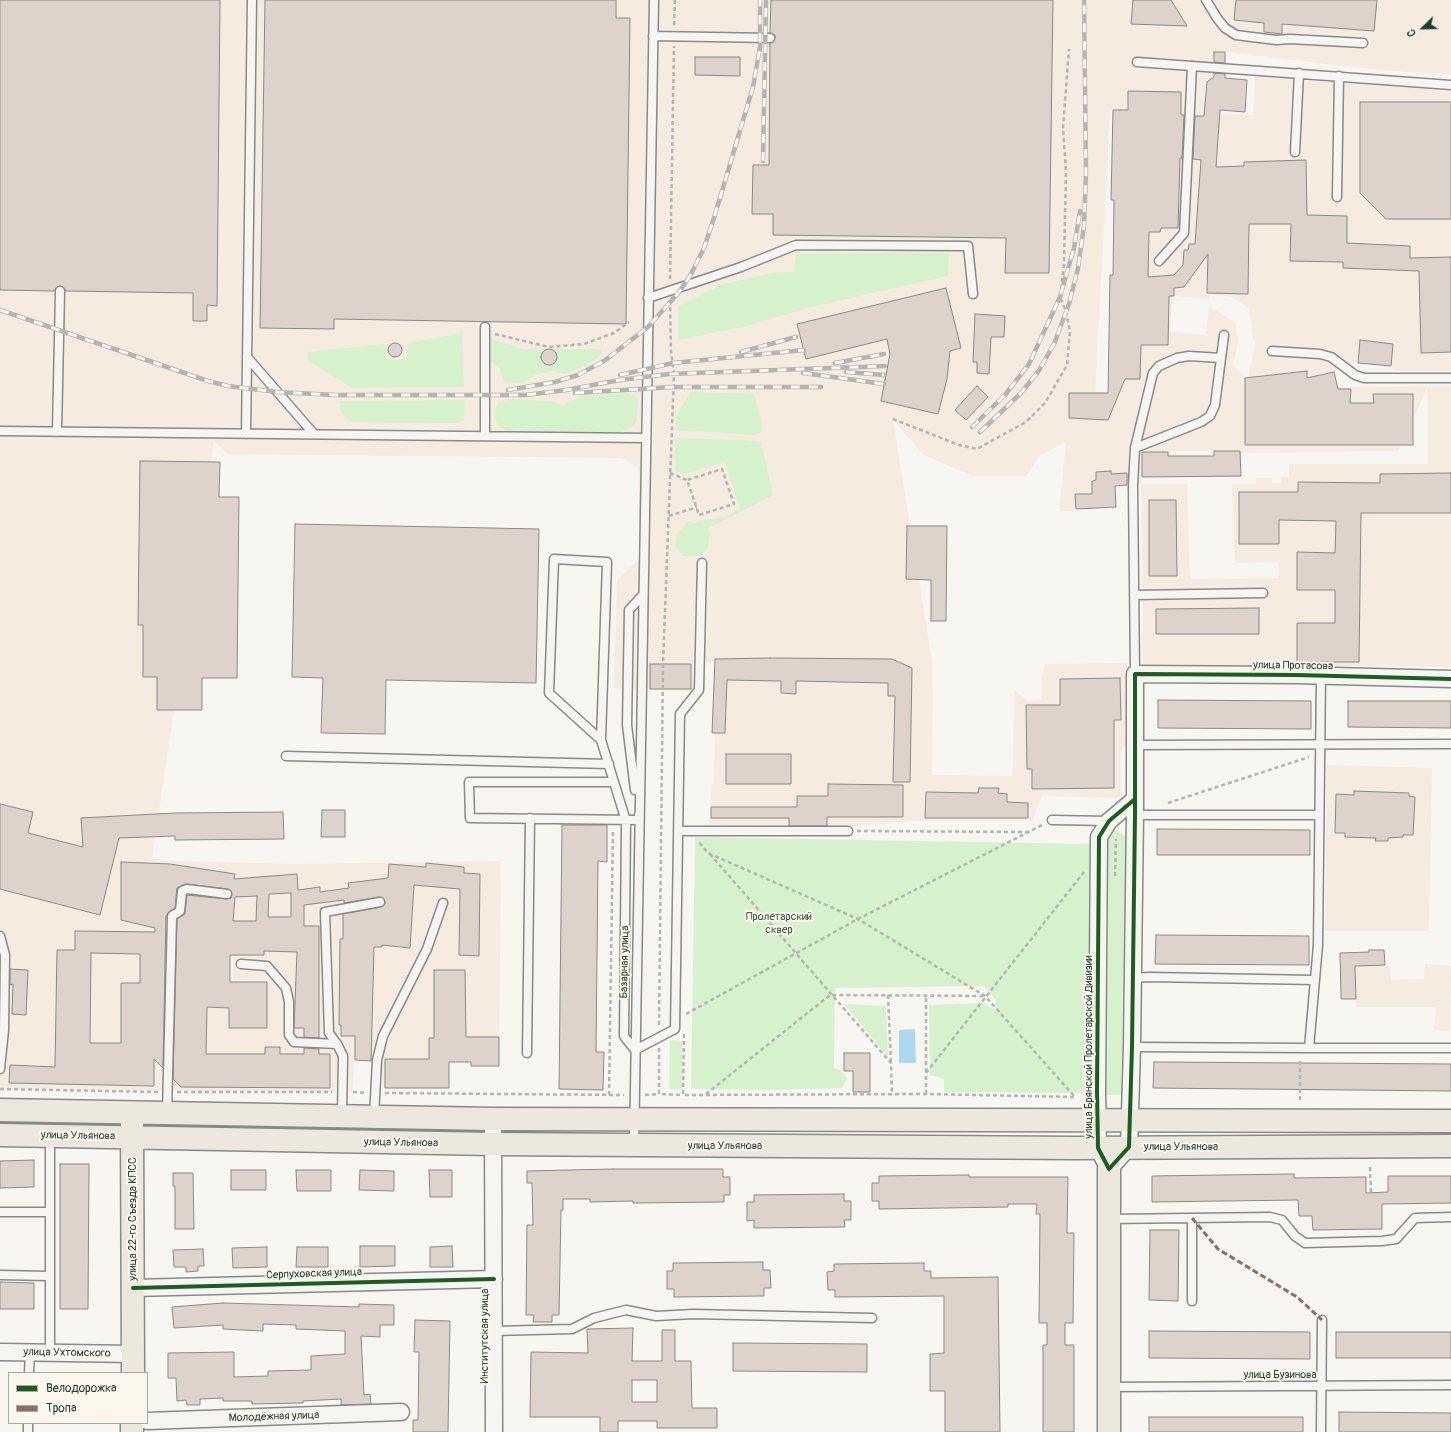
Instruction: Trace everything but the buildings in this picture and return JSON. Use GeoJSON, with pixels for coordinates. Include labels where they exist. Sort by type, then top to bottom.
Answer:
{"type":"FeatureCollection","features":[{"type":"Feature","properties":{"kind":"main road"},"geometry":{"type":"LineString","coordinates":[[0,1110],[493,1119],[634,1118],[1451,1121]]}},
{"type":"Feature","properties":{"kind":"main road","name":"улица 22-го Съезда КПСС"},"geometry":{"type":"LineString","coordinates":[[132,1113],[133,1363]]}},
{"type":"Feature","properties":{"kind":"main road","name":"улица Ульянова"},"geometry":{"type":"LineString","coordinates":[[0,1135],[493,1144],[1098,1148],[1451,1146]]}},
{"type":"Feature","properties":{"kind":"main road","name":"улица Брянской Пролетарской Дивизии"},"geometry":{"type":"LineString","coordinates":[[1109,1432],[1110,1169]]}},
{"type":"Feature","properties":{"kind":"street","name":"улица Протасова"},"geometry":{"type":"LineString","coordinates":[[1135,674],[1322,675],[1451,679]]}},
{"type":"Feature","properties":{"kind":"street"},"geometry":{"type":"LineString","coordinates":[[1110,1169],[1129,1147],[1132,1046],[1135,674]]}},
{"type":"Feature","properties":{"kind":"street","name":"улица Брянской Пролетарской Дивизии"},"geometry":{"type":"LineString","coordinates":[[1110,1169],[1098,1148],[1097,1120],[1099,837],[1109,821],[1135,799]]}},
{"type":"Feature","properties":{"kind":"street","name":"Институтская улица"},"geometry":{"type":"LineString","coordinates":[[493,1119],[494,1432]]}},
{"type":"Feature","properties":{"kind":"street","name":"Серпуховская улица"},"geometry":{"type":"LineString","coordinates":[[133,1288],[494,1279]]}},
{"type":"Feature","properties":{"kind":"street","name":"улица Ухтомского"},"geometry":{"type":"LineString","coordinates":[[0,1352],[50,1353],[133,1363]]}},
{"type":"Feature","properties":{"kind":"street","name":"Молодёжная улица"},"geometry":{"type":"LineString","coordinates":[[148,1421],[401,1412]]}},
{"type":"Feature","properties":{"kind":"lane"},"geometry":{"type":"LineString","coordinates":[[246,434],[252,0]]}},
{"type":"Feature","properties":{"kind":"lane","name":"Базарная улица"},"geometry":{"type":"LineString","coordinates":[[634,1145],[654,0]]}},
{"type":"Feature","properties":{"kind":"lane"},"geometry":{"type":"LineString","coordinates":[[1206,0],[1225,28],[1236,35],[1276,40],[1290,39],[1363,43]]}},
{"type":"Feature","properties":{"kind":"lane"},"geometry":{"type":"LineString","coordinates":[[653,36],[770,38]]}},
{"type":"Feature","properties":{"kind":"lane"},"geometry":{"type":"LineString","coordinates":[[1137,62],[1451,85]]}},
{"type":"Feature","properties":{"kind":"lane"},"geometry":{"type":"LineString","coordinates":[[1159,261],[1184,233],[1192,66]]}},
{"type":"Feature","properties":{"kind":"lane"},"geometry":{"type":"LineString","coordinates":[[1295,152],[1299,73]]}},
{"type":"Feature","properties":{"kind":"lane"},"geometry":{"type":"LineString","coordinates":[[1337,197],[1339,76]]}},
{"type":"Feature","properties":{"kind":"lane"},"geometry":{"type":"LineString","coordinates":[[648,298],[741,266],[796,245],[968,246],[973,294]]}},
{"type":"Feature","properties":{"kind":"lane"},"geometry":{"type":"LineString","coordinates":[[57,432],[60,291]]}},
{"type":"Feature","properties":{"kind":"lane"},"geometry":{"type":"LineString","coordinates":[[485,436],[487,330]]}},
{"type":"Feature","properties":{"kind":"lane"},"geometry":{"type":"LineString","coordinates":[[1135,448],[1201,422],[1210,416],[1215,405],[1224,335]]}},
{"type":"Feature","properties":{"kind":"lane"},"geometry":{"type":"LineString","coordinates":[[1272,351],[1330,356],[1355,375],[1364,378],[1451,378]]}},
{"type":"Feature","properties":{"kind":"lane"},"geometry":{"type":"LineString","coordinates":[[247,357],[314,434]]}},
{"type":"Feature","properties":{"kind":"lane"},"geometry":{"type":"LineString","coordinates":[[1135,674],[1133,484],[1135,448],[1154,373],[1159,366],[1183,357],[1221,358]]}},
{"type":"Feature","properties":{"kind":"lane"},"geometry":{"type":"LineString","coordinates":[[0,431],[646,438]]}},
{"type":"Feature","properties":{"kind":"lane"},"geometry":{"type":"LineString","coordinates":[[601,740],[549,693],[554,559],[607,562],[601,740],[625,820],[624,1036],[635,1050],[675,1029],[680,714],[699,690],[702,563]]}},
{"type":"Feature","properties":{"kind":"lane"},"geometry":{"type":"LineString","coordinates":[[1134,595],[1263,593]]}},
{"type":"Feature","properties":{"kind":"lane"},"geometry":{"type":"LineString","coordinates":[[614,782],[470,782],[470,818],[639,820],[627,724],[627,696],[629,610],[643,595]]}},
{"type":"Feature","properties":{"kind":"lane"},"geometry":{"type":"LineString","coordinates":[[1305,1048],[1315,980],[1318,944],[1322,675]]}},
{"type":"Feature","properties":{"kind":"lane"},"geometry":{"type":"LineString","coordinates":[[1135,745],[1320,750],[1451,744]]}},
{"type":"Feature","properties":{"kind":"lane"},"geometry":{"type":"LineString","coordinates":[[286,756],[608,764]]}},
{"type":"Feature","properties":{"kind":"lane"},"geometry":{"type":"LineString","coordinates":[[1134,815],[1319,815]]}},
{"type":"Feature","properties":{"kind":"lane"},"geometry":{"type":"LineString","coordinates":[[527,1053],[530,818]]}},
{"type":"Feature","properties":{"kind":"lane"},"geometry":{"type":"LineString","coordinates":[[1052,820],[1109,821]]}},
{"type":"Feature","properties":{"kind":"lane"},"geometry":{"type":"LineString","coordinates":[[678,831],[848,831]]}},
{"type":"Feature","properties":{"kind":"lane"},"geometry":{"type":"LineString","coordinates":[[167,1114],[172,916],[180,911],[182,891],[187,889],[226,894]]}},
{"type":"Feature","properties":{"kind":"lane"},"geometry":{"type":"LineString","coordinates":[[342,1117],[343,1056],[329,1033],[324,912],[380,902]]}},
{"type":"Feature","properties":{"kind":"lane"},"geometry":{"type":"LineString","coordinates":[[374,1117],[377,1060],[383,1036],[427,949],[443,903]]}},
{"type":"Feature","properties":{"kind":"lane"},"geometry":{"type":"LineString","coordinates":[[0,936],[2,938],[5,962],[4,1030],[0,1068]]}},
{"type":"Feature","properties":{"kind":"lane"},"geometry":{"type":"LineString","coordinates":[[241,964],[267,966],[286,988],[289,1002],[289,1035],[294,1042],[337,1044]]}},
{"type":"Feature","properties":{"kind":"lane"},"geometry":{"type":"LineString","coordinates":[[1132,978],[1315,980]]}},
{"type":"Feature","properties":{"kind":"lane"},"geometry":{"type":"LineString","coordinates":[[1132,1046],[1451,1048]]}},
{"type":"Feature","properties":{"kind":"lane"},"geometry":{"type":"LineString","coordinates":[[50,1136],[50,1353]]}},
{"type":"Feature","properties":{"kind":"lane"},"geometry":{"type":"LineString","coordinates":[[0,1212],[50,1212]]}},
{"type":"Feature","properties":{"kind":"lane"},"geometry":{"type":"LineString","coordinates":[[1110,1220],[1270,1217],[1282,1220],[1295,1236],[1305,1243],[1382,1241],[1396,1239],[1415,1218],[1451,1217]]}},
{"type":"Feature","properties":{"kind":"lane"},"geometry":{"type":"LineString","coordinates":[[1192,1218],[1192,1301]]}},
{"type":"Feature","properties":{"kind":"lane"},"geometry":{"type":"LineString","coordinates":[[0,1276],[49,1276]]}},
{"type":"Feature","properties":{"kind":"lane"},"geometry":{"type":"LineString","coordinates":[[494,1331],[572,1329],[594,1318],[626,1310],[656,1316],[693,1314],[872,1318]]}},
{"type":"Feature","properties":{"kind":"lane"},"geometry":{"type":"LineString","coordinates":[[1321,1432],[1322,1320]]}},
{"type":"Feature","properties":{"kind":"lane"},"geometry":{"type":"LineString","coordinates":[[29,1372],[30,1352]]}},
{"type":"Feature","properties":{"kind":"lane","name":"улица Бузинова"},"geometry":{"type":"LineString","coordinates":[[1110,1386],[1451,1385]]}},
{"type":"Feature","properties":{"kind":"path"},"geometry":{"type":"LineString","coordinates":[[675,0],[669,291],[671,351],[674,374],[663,664],[659,1028],[858,919],[1052,820]]}},
{"type":"Feature","properties":{"kind":"path"},"geometry":{"type":"LineString","coordinates":[[893,419],[959,445],[977,449],[1026,422],[1045,403],[1067,365],[1070,332],[1066,311],[1060,297],[1064,264],[1066,171],[1063,128],[1069,49]]}},
{"type":"Feature","properties":{"kind":"path"},"geometry":{"type":"LineString","coordinates":[[487,330],[549,347],[584,344],[614,333],[628,322]]}},
{"type":"Feature","properties":{"kind":"path"},"geometry":{"type":"LineString","coordinates":[[670,473],[687,480],[722,469],[734,504],[700,515],[687,480]]}},
{"type":"Feature","properties":{"kind":"path"},"geometry":{"type":"LineString","coordinates":[[669,516],[697,507]]}},
{"type":"Feature","properties":{"kind":"path"},"geometry":{"type":"LineString","coordinates":[[1161,806],[1320,750]]}},
{"type":"Feature","properties":{"kind":"path"},"geometry":{"type":"LineString","coordinates":[[609,1095],[613,819]]}},
{"type":"Feature","properties":{"kind":"path"},"geometry":{"type":"LineString","coordinates":[[689,831],[830,995],[891,1063]]}},
{"type":"Feature","properties":{"kind":"path"},"geometry":{"type":"LineString","coordinates":[[848,831],[1029,832]]}},
{"type":"Feature","properties":{"kind":"path"},"geometry":{"type":"LineString","coordinates":[[0,1089],[167,1092],[376,1092],[609,1095],[926,1094],[1075,1097],[985,996],[858,919],[708,852]]}},
{"type":"Feature","properties":{"kind":"path"},"geometry":{"type":"LineString","coordinates":[[926,1073],[985,996],[1099,853]]}},
{"type":"Feature","properties":{"kind":"path"},"geometry":{"type":"LineString","coordinates":[[705,1095],[830,995],[985,996]]}},
{"type":"Feature","properties":{"kind":"path"},"geometry":{"type":"LineString","coordinates":[[888,995],[892,1095]]}},
{"type":"Feature","properties":{"kind":"path"},"geometry":{"type":"LineString","coordinates":[[926,995],[926,1094]]}},
{"type":"Feature","properties":{"kind":"path"},"geometry":{"type":"LineString","coordinates":[[685,1007],[685,1015]]}},
{"type":"Feature","properties":{"kind":"path"},"geometry":{"type":"LineString","coordinates":[[683,1095],[684,1029]]}},
{"type":"Feature","properties":{"kind":"path"},"geometry":{"type":"LineString","coordinates":[[659,1037],[659,1094]]}},
{"type":"Feature","properties":{"kind":"path"},"geometry":{"type":"LineString","coordinates":[[1300,1100],[1305,1048]]}},
{"type":"Feature","properties":{"kind":"path"},"geometry":{"type":"LineString","coordinates":[[1370,1167],[1371,1192]]}},
{"type":"Feature","properties":{"kind":"shaded area"},"geometry":{"type":"Polygon","coordinates":[[[0,0],[1451,0],[1451,75],[1370,69],[1226,52],[1225,64],[1222,68],[1220,114],[1253,115],[1255,77],[1451,91],[1451,371],[1396,371],[1391,366],[1358,363],[1334,369],[1334,372],[1337,387],[1451,386],[1451,667],[1143,664],[1141,484],[1127,485],[1126,473],[1111,474],[1110,471],[1096,472],[1096,480],[1092,481],[1092,494],[1076,494],[1075,511],[1059,511],[1066,442],[1039,456],[1026,476],[972,476],[924,455],[893,420],[933,667],[932,775],[1013,776],[1014,690],[1028,701],[1042,700],[1042,676],[1045,664],[1128,663],[1127,745],[1121,750],[1120,798],[1042,796],[1032,821],[911,821],[827,828],[710,824],[711,784],[714,784],[715,733],[712,733],[715,662],[693,662],[693,692],[614,688],[617,580],[640,559],[638,468],[622,458],[227,454],[214,441],[152,858],[171,861],[296,864],[501,861],[499,1066],[471,1066],[471,1062],[449,1062],[449,1088],[383,1089],[382,1060],[355,1060],[352,1092],[0,1089],[0,0]],[[1113,110],[1110,111],[1095,392],[1110,392],[1108,378],[1140,379],[1141,345],[1168,345],[1169,299],[1113,275],[1114,200],[1111,200],[1113,110]],[[1249,222],[1208,250],[1248,293],[1249,222]],[[1210,294],[1209,299],[1173,296],[1170,332],[1206,335],[1209,308],[1217,311],[1236,323],[1238,343],[1233,365],[1245,377],[1248,377],[1256,341],[1253,340],[1249,308],[1231,297],[1210,294]],[[1427,388],[1398,451],[1242,453],[1242,456],[1212,456],[1212,451],[1171,451],[1171,461],[1167,457],[1141,457],[1141,484],[1187,484],[1190,579],[1279,578],[1279,562],[1235,563],[1232,484],[1256,484],[1256,478],[1272,478],[1272,483],[1281,483],[1281,477],[1289,477],[1289,464],[1427,464],[1427,388]],[[230,957],[230,982],[268,981],[233,980],[233,958],[230,957]]]}},
{"type":"Feature","properties":{"kind":"shaded area"},"geometry":{"type":"Polygon","coordinates":[[[1327,765],[1432,768],[1429,931],[1325,931],[1327,765]]]}},
{"type":"Feature","properties":{"kind":"shaded area"},"geometry":{"type":"Polygon","coordinates":[[[1369,950],[1370,965],[1390,965],[1391,980],[1424,979],[1425,964],[1451,966],[1450,1031],[1434,1030],[1436,1007],[1356,1007],[1355,953],[1369,950]]]}},
{"type":"Feature","properties":{"kind":"green space"},"geometry":{"type":"Polygon","coordinates":[[[949,253],[948,276],[811,307],[747,326],[678,340],[678,306],[721,285],[771,273],[794,272],[796,254],[949,253]]]}},
{"type":"Feature","properties":{"kind":"green space"},"geometry":{"type":"Polygon","coordinates":[[[462,333],[464,387],[352,388],[308,361],[307,352],[386,344],[386,359],[406,359],[408,343],[462,333]]]}},
{"type":"Feature","properties":{"kind":"green space"},"geometry":{"type":"Polygon","coordinates":[[[491,339],[525,350],[536,348],[543,352],[554,349],[592,349],[601,350],[602,355],[585,366],[565,374],[551,371],[535,375],[526,382],[505,383],[499,368],[491,361],[491,339]]]}},
{"type":"Feature","properties":{"kind":"green space"},"geometry":{"type":"Polygon","coordinates":[[[691,392],[754,394],[762,425],[761,432],[754,435],[675,430],[676,416],[691,392]]]}},
{"type":"Feature","properties":{"kind":"green space"},"geometry":{"type":"Polygon","coordinates":[[[628,393],[638,398],[637,420],[632,427],[621,432],[508,431],[500,428],[495,420],[495,408],[498,403],[510,399],[551,401],[564,405],[580,396],[628,393]]]}},
{"type":"Feature","properties":{"kind":"green space"},"geometry":{"type":"Polygon","coordinates":[[[465,400],[464,420],[458,423],[350,422],[341,411],[340,401],[465,400]]]}},
{"type":"Feature","properties":{"kind":"green space"},"geometry":{"type":"Polygon","coordinates":[[[675,438],[745,440],[761,442],[773,495],[707,529],[710,533],[708,548],[701,556],[683,556],[675,546],[677,534],[689,521],[697,523],[697,521],[726,517],[740,508],[725,462],[683,474],[675,470],[675,438]]]}},
{"type":"Feature","properties":{"kind":"green space"},"geometry":{"type":"Polygon","coordinates":[[[1111,827],[1130,839],[1125,1095],[1100,1095],[1104,838],[1111,827]]]}},
{"type":"Feature","properties":{"kind":"green space","name":"Пролетарский сквер"},"geometry":{"type":"Polygon","coordinates":[[[695,837],[1092,844],[1088,1093],[944,1092],[944,1079],[930,1075],[929,1005],[984,1003],[996,1011],[996,1000],[983,986],[835,988],[834,1068],[840,1070],[847,1078],[842,1088],[767,1090],[691,1089],[695,837]]]}},
{"type":"Feature","properties":{"kind":"green space"},"geometry":{"type":"Polygon","coordinates":[[[844,1004],[886,1006],[888,1057],[844,1004]]]}},
{"type":"Feature","properties":{"kind":"green space"},"geometry":{"type":"Polygon","coordinates":[[[670,1040],[682,1041],[682,1090],[669,1089],[670,1040]]]}},
{"type":"Feature","properties":{"kind":"water"},"geometry":{"type":"Polygon","coordinates":[[[915,1029],[916,1063],[899,1063],[899,1030],[915,1029]]]}},
{"type":"Feature","properties":{"kind":"railway"},"geometry":{"type":"LineString","coordinates":[[508,390],[555,382],[578,375],[604,361],[648,327],[679,292],[690,276],[704,248],[753,87],[760,47],[760,0]]}},
{"type":"Feature","properties":{"kind":"railway"},"geometry":{"type":"LineString","coordinates":[[980,432],[1020,394],[1038,372],[1054,344],[1069,304],[1078,268],[1084,226],[1086,173],[1084,0]]}},
{"type":"Feature","properties":{"kind":"railway"},"geometry":{"type":"LineString","coordinates":[[763,161],[766,1]]}},
{"type":"Feature","properties":{"kind":"railway"},"geometry":{"type":"LineString","coordinates":[[972,427],[1005,395],[1029,364],[1060,297],[1074,248],[1080,211]]}},
{"type":"Feature","properties":{"kind":"railway"},"geometry":{"type":"LineString","coordinates":[[0,310],[208,381],[228,386],[277,392],[335,395],[526,395],[669,374],[885,366]]}},
{"type":"Feature","properties":{"kind":"railway"},"geometry":{"type":"LineString","coordinates":[[741,352],[796,337]]}},
{"type":"Feature","properties":{"kind":"railway"},"geometry":{"type":"LineString","coordinates":[[620,375],[673,363],[804,350]]}},
{"type":"Feature","properties":{"kind":"railway"},"geometry":{"type":"LineString","coordinates":[[835,363],[884,354]]}},
{"type":"Feature","properties":{"kind":"railway"},"geometry":{"type":"LineString","coordinates":[[846,372],[884,375]]}},
{"type":"Feature","properties":{"kind":"railway"},"geometry":{"type":"LineString","coordinates":[[803,373],[884,384]]}},
{"type":"Feature","properties":{"kind":"railway"},"geometry":{"type":"LineString","coordinates":[[575,393],[673,387],[821,387]]}},
{"type":"Feature","properties":{"kind":"marked path"},"geometry":{"type":"LineString","coordinates":[[1192,1218],[1218,1249],[1297,1297],[1322,1320]]}},
{"type":"Feature","properties":{"kind":"cycle path"},"geometry":{"type":"LineString","coordinates":[[1135,799],[1109,821],[1099,837],[1098,1148],[1109,1169],[1129,1147],[1135,815],[1135,674],[1297,675],[1451,679]]}},
{"type":"Feature","properties":{"kind":"cycle path"},"geometry":{"type":"LineString","coordinates":[[133,1288],[494,1279]]}}]}
